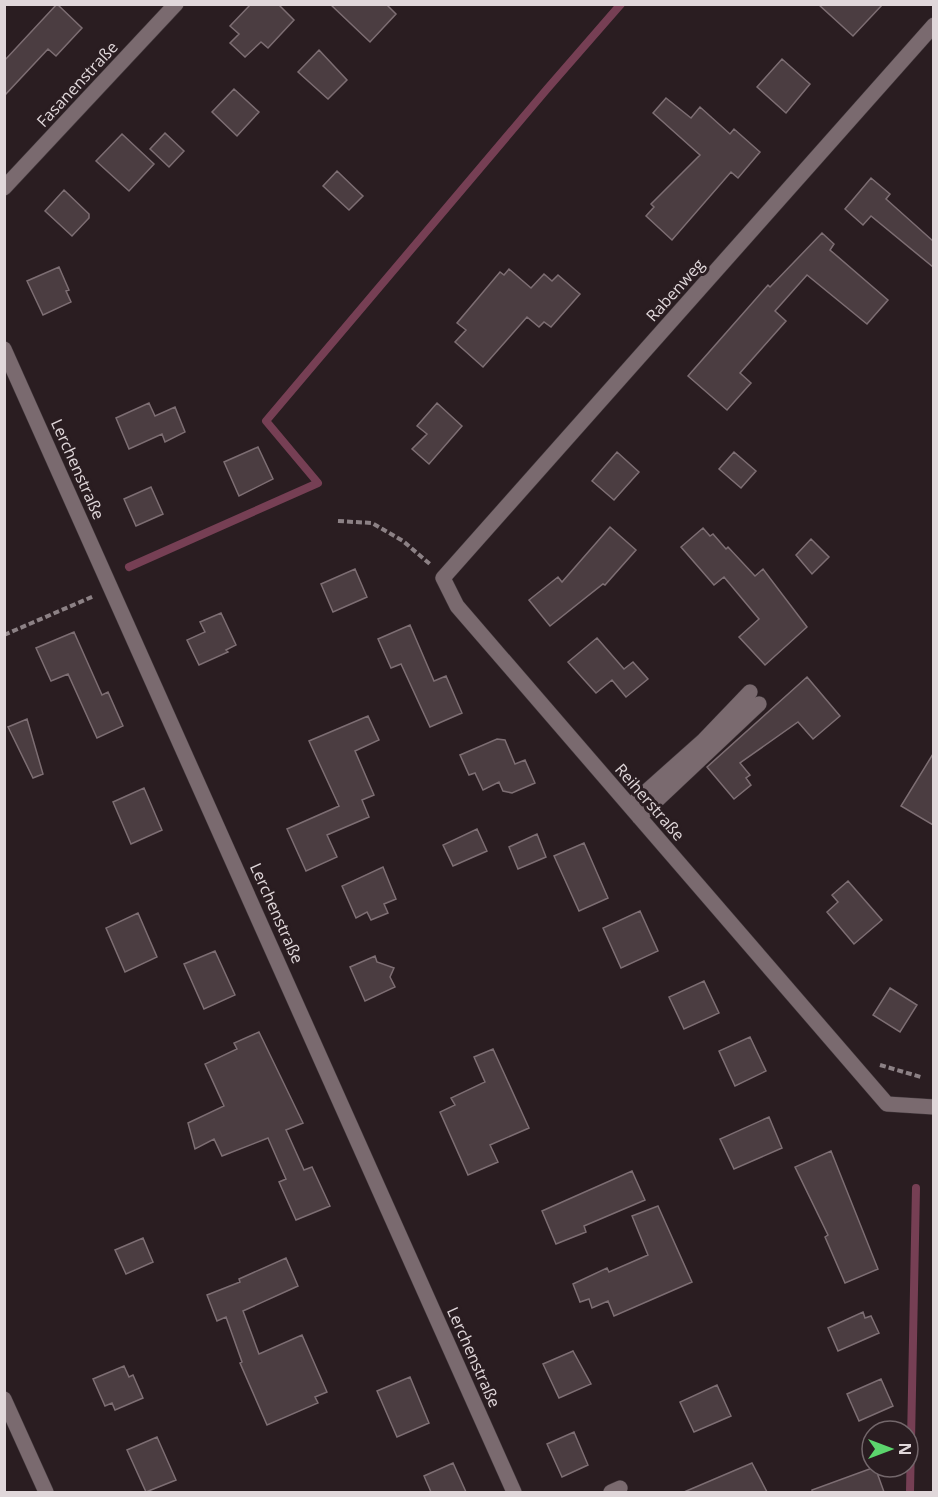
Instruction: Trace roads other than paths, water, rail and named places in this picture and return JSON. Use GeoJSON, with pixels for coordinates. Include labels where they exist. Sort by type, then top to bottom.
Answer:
{"type":"FeatureCollection","features":[{"type":"Feature","properties":{"kind":"street","name":"Fasanenstraße"},"geometry":{"type":"LineString","coordinates":[[4,188],[176,4]]}},
{"type":"Feature","properties":{"kind":"street","name":"Rabenweg"},"geometry":{"type":"LineString","coordinates":[[443,578],[933,25]]}},
{"type":"Feature","properties":{"kind":"street","name":"Lerchenstraße"},"geometry":{"type":"LineString","coordinates":[[4,349],[514,1492]]}},
{"type":"Feature","properties":{"kind":"street","name":"Reiherstraße"},"geometry":{"type":"LineString","coordinates":[[443,578],[457,606],[887,1104],[933,1107]]}},
{"type":"Feature","properties":{"kind":"street"},"geometry":{"type":"LineString","coordinates":[[634,811],[704,740],[755,698]]}},
{"type":"Feature","properties":{"kind":"street"},"geometry":{"type":"LineString","coordinates":[[4,1399],[46,1492]]}},
{"type":"Feature","properties":{"kind":"waterway"},"geometry":{"type":"LineString","coordinates":[[129,567],[318,483],[266,421],[621,4]]}},
{"type":"Feature","properties":{"kind":"waterway"},"geometry":{"type":"LineString","coordinates":[[910,1492],[916,1188]]}}]}
